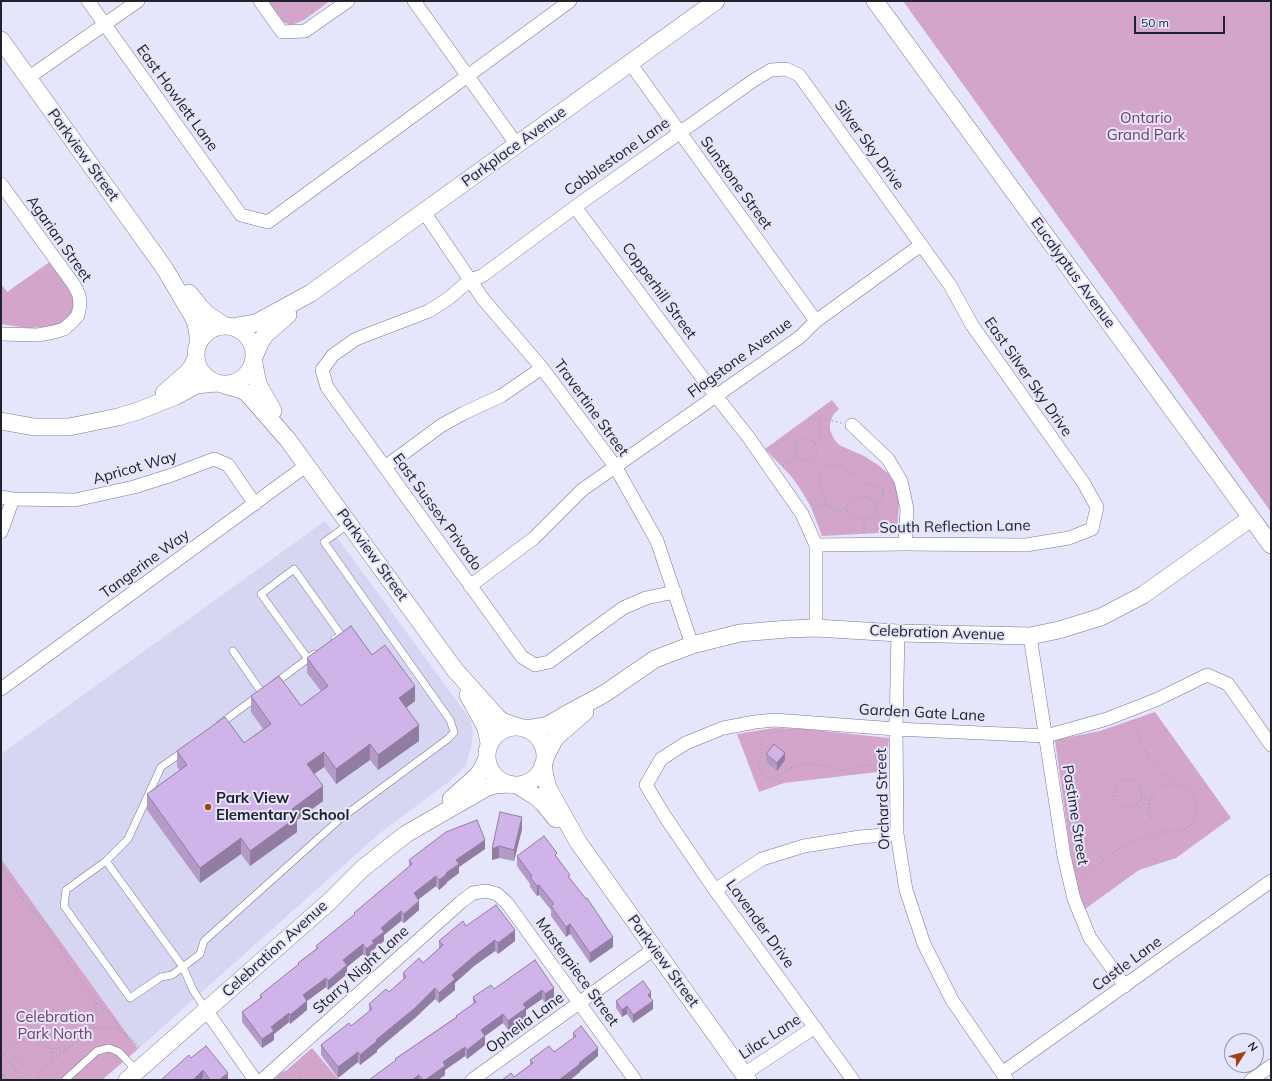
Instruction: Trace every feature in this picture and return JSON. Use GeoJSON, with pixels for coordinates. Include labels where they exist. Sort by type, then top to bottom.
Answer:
{"type":"FeatureCollection","features":[{"type":"Feature","properties":{"kind":"street","name":"East Howlett Lane"},"geometry":{"type":"LineString","coordinates":[[88,1],[241,215],[268,222],[468,75]]}},
{"type":"Feature","properties":{"kind":"street"},"geometry":{"type":"LineString","coordinates":[[28,78],[138,1]]}},
{"type":"Feature","properties":{"kind":"street"},"geometry":{"type":"LineString","coordinates":[[260,1],[282,32],[305,31],[348,1]]}},
{"type":"Feature","properties":{"kind":"street"},"geometry":{"type":"LineString","coordinates":[[414,1],[518,144]]}},
{"type":"Feature","properties":{"kind":"street"},"geometry":{"type":"LineString","coordinates":[[468,75],[570,1]]}},
{"type":"Feature","properties":{"kind":"street","name":"Parkplace Avenue"},"geometry":{"type":"LineString","coordinates":[[254,360],[261,341],[266,334],[312,293],[716,1]]}},
{"type":"Feature","properties":{"kind":"street","name":"Eucalyptus Avenue"},"geometry":{"type":"LineString","coordinates":[[875,1],[1271,545]]}},
{"type":"Feature","properties":{"kind":"street","name":"Parkview Street"},"geometry":{"type":"LineString","coordinates":[[1,40],[165,269]]}},
{"type":"Feature","properties":{"kind":"street","name":"Sunstone Street"},"geometry":{"type":"LineString","coordinates":[[630,63],[816,321]]}},
{"type":"Feature","properties":{"kind":"street","name":"Cobblestone Lane"},"geometry":{"type":"LineString","coordinates":[[322,370],[333,355],[356,339],[429,311],[449,298],[470,280],[482,276],[575,206],[754,80],[770,70],[786,69]]}},
{"type":"Feature","properties":{"kind":"street","name":"Silver Sky Drive"},"geometry":{"type":"LineString","coordinates":[[786,69],[799,76],[922,246]]}},
{"type":"Feature","properties":{"kind":"street","name":"Agarian Street"},"geometry":{"type":"LineString","coordinates":[[1,184],[74,285],[79,295],[80,305],[78,315],[64,329],[38,335],[1,334]]}},
{"type":"Feature","properties":{"kind":"street","name":"Copperhill Street"},"geometry":{"type":"LineString","coordinates":[[575,206],[716,396],[750,438],[802,514],[816,545]]}},
{"type":"Feature","properties":{"kind":"street","name":"Travertine Street"},"geometry":{"type":"LineString","coordinates":[[424,212],[483,299],[542,368],[614,466],[657,541],[692,645]]}},
{"type":"Feature","properties":{"kind":"street","name":"Flagstone Avenue"},"geometry":{"type":"LineString","coordinates":[[470,586],[534,538],[582,490],[614,466],[800,337],[816,321],[914,250],[922,246]]}},
{"type":"Feature","properties":{"kind":"street","name":"East Silver Sky Drive"},"geometry":{"type":"LineString","coordinates":[[922,246],[950,285],[972,325],[1083,482],[1097,508],[1092,529]]}},
{"type":"Feature","properties":{"kind":"street"},"geometry":{"type":"LineString","coordinates":[[165,269],[214,320],[239,329],[251,340],[254,347],[254,360],[258,384],[288,440]]}},
{"type":"Feature","properties":{"kind":"street"},"geometry":{"type":"LineString","coordinates":[[165,269],[196,323],[198,366],[202,374],[209,379],[247,393],[288,440]]}},
{"type":"Feature","properties":{"kind":"street","name":"Parkplace Avenue"},"geometry":{"type":"LineString","coordinates":[[228,326],[256,323],[312,293]]}},
{"type":"Feature","properties":{"kind":"street"},"geometry":{"type":"LineString","coordinates":[[150,405],[192,367],[204,336],[210,330],[217,327],[228,326]]}},
{"type":"Feature","properties":{"kind":"street"},"geometry":{"type":"LineString","coordinates":[[1,421],[34,427],[69,427],[118,417],[176,396],[196,385],[235,383],[243,379],[249,373],[254,360]]}},
{"type":"Feature","properties":{"kind":"street"},"geometry":{"type":"LineString","coordinates":[[385,467],[442,425],[501,396],[542,368]]}},
{"type":"Feature","properties":{"kind":"street","name":"East Sussex Privado"},"geometry":{"type":"LineString","coordinates":[[322,370],[327,387],[522,657],[536,665],[549,662],[623,608],[646,598],[675,592]]}},
{"type":"Feature","properties":{"kind":"street"},"geometry":{"type":"LineString","coordinates":[[852,426],[888,459],[900,478],[907,509],[905,544]]}},
{"type":"Feature","properties":{"kind":"street","name":"Parkview Street"},"geometry":{"type":"LineString","coordinates":[[288,440],[455,670],[498,718],[504,722],[523,728]]}},
{"type":"Feature","properties":{"kind":"street","name":"Apricot Way"},"geometry":{"type":"LineString","coordinates":[[7,498],[75,500],[134,487],[172,476],[214,459],[228,465],[255,504]]}},
{"type":"Feature","properties":{"kind":"street","name":"Tangerine Way"},"geometry":{"type":"LineString","coordinates":[[1,689],[307,465]]}},
{"type":"Feature","properties":{"kind":"street"},"geometry":{"type":"LineString","coordinates":[[1,532],[7,498]]}},
{"type":"Feature","properties":{"kind":"street","name":"Celebration Avenue"},"geometry":{"type":"LineString","coordinates":[[523,728],[537,728],[546,726],[604,694],[655,659],[692,645],[740,634],[788,629],[816,628],[898,633],[1030,636],[1059,630],[1101,617],[1143,595],[1251,518]]}},
{"type":"Feature","properties":{"kind":"street","name":"South Reflection Lane"},"geometry":{"type":"LineString","coordinates":[[816,545],[1026,545],[1069,538],[1092,529]]}},
{"type":"Feature","properties":{"kind":"street"},"geometry":{"type":"LineString","coordinates":[[816,545],[816,628]]}},
{"type":"Feature","properties":{"kind":"street","name":"Orchard Street"},"geometry":{"type":"LineString","coordinates":[[898,633],[896,729],[897,834],[906,890],[924,944],[952,1000],[1005,1077]]}},
{"type":"Feature","properties":{"kind":"street","name":"Pastime Street"},"geometry":{"type":"LineString","coordinates":[[1030,636],[1064,856],[1074,899],[1090,938],[1125,986]]}},
{"type":"Feature","properties":{"kind":"street","name":"Parkview Street"},"geometry":{"type":"LineString","coordinates":[[455,670],[486,728],[488,750]]}},
{"type":"Feature","properties":{"kind":"street","name":"Garden Gate Lane"},"geometry":{"type":"LineString","coordinates":[[646,785],[661,759],[686,743],[723,728],[774,720],[896,729],[1046,736],[1108,719],[1158,699],[1207,675],[1228,684],[1271,745]]}},
{"type":"Feature","properties":{"kind":"street","name":"Celebration Avenue"},"geometry":{"type":"LineString","coordinates":[[544,761],[555,738],[573,724],[604,694]]}},
{"type":"Feature","properties":{"kind":"street"},"geometry":{"type":"LineString","coordinates":[[512,727],[523,728],[534,734],[540,740],[544,749],[544,761],[540,773],[533,779],[526,783],[514,785],[503,782],[492,772],[488,765],[488,750],[493,737],[505,729],[512,727]]}},
{"type":"Feature","properties":{"kind":"street","name":"Celebration Avenue"},"geometry":{"type":"LineString","coordinates":[[425,822],[477,776],[482,769],[488,750]]}},
{"type":"Feature","properties":{"kind":"street","name":"Parkview Street"},"geometry":{"type":"LineString","coordinates":[[544,761],[545,777],[548,788],[578,842],[746,1077]]}},
{"type":"Feature","properties":{"kind":"street","name":"Celebration Avenue"},"geometry":{"type":"LineString","coordinates":[[132,1075],[330,901],[362,870],[406,834],[486,788],[495,785],[514,785]]}},
{"type":"Feature","properties":{"kind":"street","name":"Parkview Street"},"geometry":{"type":"LineString","coordinates":[[514,785],[535,796],[543,803],[551,815],[578,842]]}},
{"type":"Feature","properties":{"kind":"street","name":"Lavender Drive"},"geometry":{"type":"LineString","coordinates":[[646,785],[664,816],[715,890],[853,1080]]}},
{"type":"Feature","properties":{"kind":"street"},"geometry":{"type":"LineString","coordinates":[[715,890],[762,858],[804,846],[860,837],[897,834]]}},
{"type":"Feature","properties":{"kind":"street","name":"Castle Lane"},"geometry":{"type":"LineString","coordinates":[[1005,1077],[1125,986],[1271,881]]}},
{"type":"Feature","properties":{"kind":"street","name":"Masterpiece Street"},"geometry":{"type":"LineString","coordinates":[[486,891],[497,894],[507,903],[635,1080]]}},
{"type":"Feature","properties":{"kind":"street","name":"Starry Night Lane"},"geometry":{"type":"LineString","coordinates":[[262,1080],[461,902],[473,893],[486,891]]}},
{"type":"Feature","properties":{"kind":"street","name":"Ophelia Lane"},"geometry":{"type":"LineString","coordinates":[[472,1080],[654,949]]}},
{"type":"Feature","properties":{"kind":"street"},"geometry":{"type":"LineString","coordinates":[[206,1010],[255,1080]]}},
{"type":"Feature","properties":{"kind":"street","name":"Lilac Lane"},"geometry":{"type":"LineString","coordinates":[[746,1077],[815,1027]]}},
{"type":"Feature","properties":{"kind":"street"},"geometry":{"type":"LineString","coordinates":[[1251,1080],[1271,1066]]}},
{"type":"Feature","properties":{"kind":"lane"},"geometry":{"type":"LineString","coordinates":[[193,744],[161,767],[128,839],[106,860],[66,890],[64,906],[68,913],[130,998],[161,977],[172,975],[200,954],[204,941],[340,819],[449,738],[454,732],[450,720],[324,542],[349,524]]}},
{"type":"Feature","properties":{"kind":"lane"},"geometry":{"type":"LineString","coordinates":[[308,659],[260,594],[294,569],[341,635],[330,643]]}},
{"type":"Feature","properties":{"kind":"lane"},"geometry":{"type":"LineString","coordinates":[[233,651],[262,693]]}},
{"type":"Feature","properties":{"kind":"lane"},"geometry":{"type":"LineString","coordinates":[[211,730],[319,651]]}},
{"type":"Feature","properties":{"kind":"lane"},"geometry":{"type":"LineString","coordinates":[[106,860],[183,967],[193,990],[206,1010]]}},
{"type":"Feature","properties":{"kind":"lane"},"geometry":{"type":"LineString","coordinates":[[65,1080],[97,1051],[109,1048],[119,1052],[132,1075]]}},
{"type":"Feature","properties":{"kind":"path"},"geometry":{"type":"LineString","coordinates":[[815,443],[820,440],[819,422],[822,418],[852,426]]}},
{"type":"Feature","properties":{"kind":"path"},"geometry":{"type":"LineString","coordinates":[[801,439],[809,439],[815,443],[818,449],[813,458],[806,461],[799,459],[797,456],[795,448],[801,439]]}},
{"type":"Feature","properties":{"kind":"path"},"geometry":{"type":"LineString","coordinates":[[773,473],[797,456]]}},
{"type":"Feature","properties":{"kind":"path"},"geometry":{"type":"LineString","coordinates":[[830,465],[841,466],[847,469],[859,480],[877,485],[882,489],[882,498],[876,503],[867,497],[859,496],[849,502],[846,509],[843,511],[833,510],[826,503],[823,492],[819,486],[819,475],[822,470],[830,465]]}},
{"type":"Feature","properties":{"kind":"path"},"geometry":{"type":"LineString","coordinates":[[882,489],[900,478]]}},
{"type":"Feature","properties":{"kind":"path"},"geometry":{"type":"LineString","coordinates":[[802,514],[826,503]]}},
{"type":"Feature","properties":{"kind":"path"},"geometry":{"type":"LineString","coordinates":[[846,509],[853,517],[868,519],[876,514],[876,503]]}},
{"type":"Feature","properties":{"kind":"path"},"geometry":{"type":"LineString","coordinates":[[864,519],[864,544]]}},
{"type":"Feature","properties":{"kind":"path"},"geometry":{"type":"LineString","coordinates":[[1130,710],[1147,754],[1174,784]]}},
{"type":"Feature","properties":{"kind":"path"},"geometry":{"type":"LineString","coordinates":[[755,722],[761,742],[762,752],[758,763],[762,774],[766,777],[775,777],[795,766],[804,764],[824,765],[842,770],[868,765],[896,765]]}},
{"type":"Feature","properties":{"kind":"path"},"geometry":{"type":"LineString","coordinates":[[762,752],[766,755]]}},
{"type":"Feature","properties":{"kind":"path"},"geometry":{"type":"LineString","coordinates":[[774,762],[785,771]]}},
{"type":"Feature","properties":{"kind":"path"},"geometry":{"type":"LineString","coordinates":[[1123,779],[1132,779],[1140,786],[1141,797],[1133,806],[1124,806],[1119,804],[1114,797],[1114,788],[1116,784],[1123,779]]}},
{"type":"Feature","properties":{"kind":"path"},"geometry":{"type":"LineString","coordinates":[[1070,883],[1083,878],[1111,854],[1135,841],[1186,828],[1194,819],[1197,811],[1197,803],[1194,796],[1182,785],[1166,784],[1153,794],[1150,800],[1148,809],[1150,816],[1160,829],[1167,832]]}},
{"type":"Feature","properties":{"kind":"path"},"geometry":{"type":"LineString","coordinates":[[1141,797],[1150,800]]}},
{"type":"Feature","properties":{"kind":"path"},"geometry":{"type":"LineString","coordinates":[[1,866],[20,896],[49,929],[73,970],[96,1002],[111,1015],[120,1029],[142,1050]]}},
{"type":"Feature","properties":{"kind":"path"},"geometry":{"type":"LineString","coordinates":[[34,1080],[54,1060],[93,1028],[96,1016],[96,1002]]}},
{"type":"Feature","properties":{"kind":"path"},"geometry":{"type":"LineString","coordinates":[[93,1028],[120,1029]]}},
{"type":"Feature","properties":{"kind":"path"},"geometry":{"type":"LineString","coordinates":[[23,1080],[2,1054],[15,1043],[26,1038],[41,1042],[53,1049],[67,1049]]}},
{"type":"Feature","properties":{"kind":"path"},"geometry":{"type":"LineString","coordinates":[[49,1047],[54,1060]]}},
{"type":"Feature","properties":{"kind":"path"},"geometry":{"type":"LineString","coordinates":[[8,1061],[20,1056],[25,1063],[22,1065]]}},
{"type":"Feature","properties":{"kind":"path"},"geometry":{"type":"LineString","coordinates":[[287,1057],[304,1080]]}},
{"type":"Feature","properties":{"kind":"path"},"geometry":{"type":"LineString","coordinates":[[1,1071],[6,1078],[16,1070]]}},
{"type":"Feature","properties":{"kind":"shaded area","name":"Park View Elementary School"},"geometry":{"type":"Polygon","coordinates":[[[325,521],[470,719],[473,732],[471,748],[465,766],[450,781],[380,833],[138,1049],[1,859],[1,754],[325,521]]]}},
{"type":"Feature","properties":{"kind":"green space"},"geometry":{"type":"Polygon","coordinates":[[[267,1],[330,1],[304,20],[290,25],[279,18],[267,1]]]}},
{"type":"Feature","properties":{"kind":"green space","name":"Ontario Grand Park"},"geometry":{"type":"Polygon","coordinates":[[[903,1],[1271,1],[1271,512],[903,1]]]}},
{"type":"Feature","properties":{"kind":"green space"},"geometry":{"type":"Polygon","coordinates":[[[51,261],[74,295],[75,312],[60,324],[43,327],[28,328],[1,324],[1,284],[7,292],[51,261]]]}},
{"type":"Feature","properties":{"kind":"green space"},"geometry":{"type":"Polygon","coordinates":[[[832,400],[839,409],[833,415],[830,424],[830,430],[834,439],[839,445],[864,456],[878,465],[889,474],[897,487],[899,502],[897,532],[822,536],[811,507],[801,490],[791,476],[765,449],[832,400]]]}},
{"type":"Feature","properties":{"kind":"green space"},"geometry":{"type":"Polygon","coordinates":[[[1155,712],[1231,818],[1176,858],[1139,870],[1085,909],[1074,878],[1055,740],[1100,731],[1155,712]]]}},
{"type":"Feature","properties":{"kind":"green space"},"geometry":{"type":"Polygon","coordinates":[[[774,728],[805,729],[889,738],[886,771],[784,783],[759,792],[737,734],[774,728]]]}},
{"type":"Feature","properties":{"kind":"green space","name":"Celebration Park North"},"geometry":{"type":"Polygon","coordinates":[[[1,859],[138,1049],[102,1080],[1,1080],[1,859]]]}},
{"type":"Feature","properties":{"kind":"green space"},"geometry":{"type":"Polygon","coordinates":[[[312,1048],[339,1080],[274,1080],[278,1075],[287,1070],[312,1048]]]}},
{"type":"Feature","properties":{"kind":"building"},"geometry":{"type":"Polygon","coordinates":[[[351,626],[372,655],[385,645],[415,686],[399,698],[419,725],[378,755],[370,744],[336,769],[324,752],[307,764],[323,786],[292,809],[297,817],[250,851],[241,838],[200,868],[147,794],[187,765],[177,751],[225,717],[244,743],[271,724],[251,696],[279,676],[301,706],[328,686],[307,658],[351,626]]]}},
{"type":"Feature","properties":{"kind":"building"},"geometry":{"type":"Polygon","coordinates":[[[774,744],[785,753],[777,763],[766,754],[774,744]]]}},
{"type":"Feature","properties":{"kind":"building"},"geometry":{"type":"Polygon","coordinates":[[[500,812],[522,817],[514,850],[499,846],[492,849],[500,812]]]}},
{"type":"Feature","properties":{"kind":"building"},"geometry":{"type":"Polygon","coordinates":[[[477,820],[485,840],[456,860],[459,864],[439,880],[436,876],[414,893],[419,901],[404,914],[401,911],[381,928],[384,932],[372,941],[374,943],[366,949],[363,944],[343,960],[347,965],[328,981],[326,978],[303,995],[307,1001],[290,1015],[289,1013],[271,1027],[274,1031],[262,1039],[242,1012],[262,997],[260,995],[318,948],[316,946],[412,864],[409,860],[446,832],[477,820]]]}},
{"type":"Feature","properties":{"kind":"building"},"geometry":{"type":"Polygon","coordinates":[[[544,836],[557,853],[555,855],[570,875],[568,876],[586,899],[587,898],[613,937],[590,953],[570,924],[566,927],[551,906],[554,904],[539,885],[537,886],[530,877],[532,876],[517,856],[544,836]]]}},
{"type":"Feature","properties":{"kind":"building"},"geometry":{"type":"Polygon","coordinates":[[[496,905],[515,930],[498,943],[495,940],[474,956],[452,975],[455,979],[439,993],[435,988],[415,1008],[360,1055],[358,1052],[338,1067],[321,1045],[349,1023],[351,1026],[372,1009],[369,1004],[386,989],[389,992],[406,977],[403,973],[419,958],[423,963],[443,945],[439,941],[463,921],[466,926],[496,905]]]}},
{"type":"Feature","properties":{"kind":"building"},"geometry":{"type":"Polygon","coordinates":[[[535,960],[554,988],[545,994],[542,990],[523,1004],[526,1008],[508,1021],[503,1014],[481,1030],[485,1036],[467,1050],[465,1047],[443,1062],[445,1066],[425,1080],[423,1080],[419,1075],[412,1080],[369,1080],[396,1060],[395,1059],[457,1017],[456,1016],[476,1002],[473,997],[491,985],[494,989],[535,960]]]}},
{"type":"Feature","properties":{"kind":"building"},"geometry":{"type":"Polygon","coordinates":[[[643,981],[651,992],[648,995],[653,1001],[633,1015],[627,1006],[622,1010],[616,1001],[643,981]]]}},
{"type":"Feature","properties":{"kind":"building"},"geometry":{"type":"Polygon","coordinates":[[[581,1026],[598,1048],[559,1080],[502,1080],[511,1073],[514,1077],[533,1063],[530,1060],[549,1046],[554,1052],[576,1036],[573,1033],[581,1026]]]}},
{"type":"Feature","properties":{"kind":"building"},"geometry":{"type":"Polygon","coordinates":[[[206,1046],[228,1073],[219,1080],[210,1080],[203,1070],[193,1080],[161,1080],[189,1055],[191,1058],[206,1046]]]}},
{"type":"Feature","properties":{"kind":"place","name":"Park View Elementary School"},"geometry":{"type":"Point","coordinates":[208,807]}}]}
